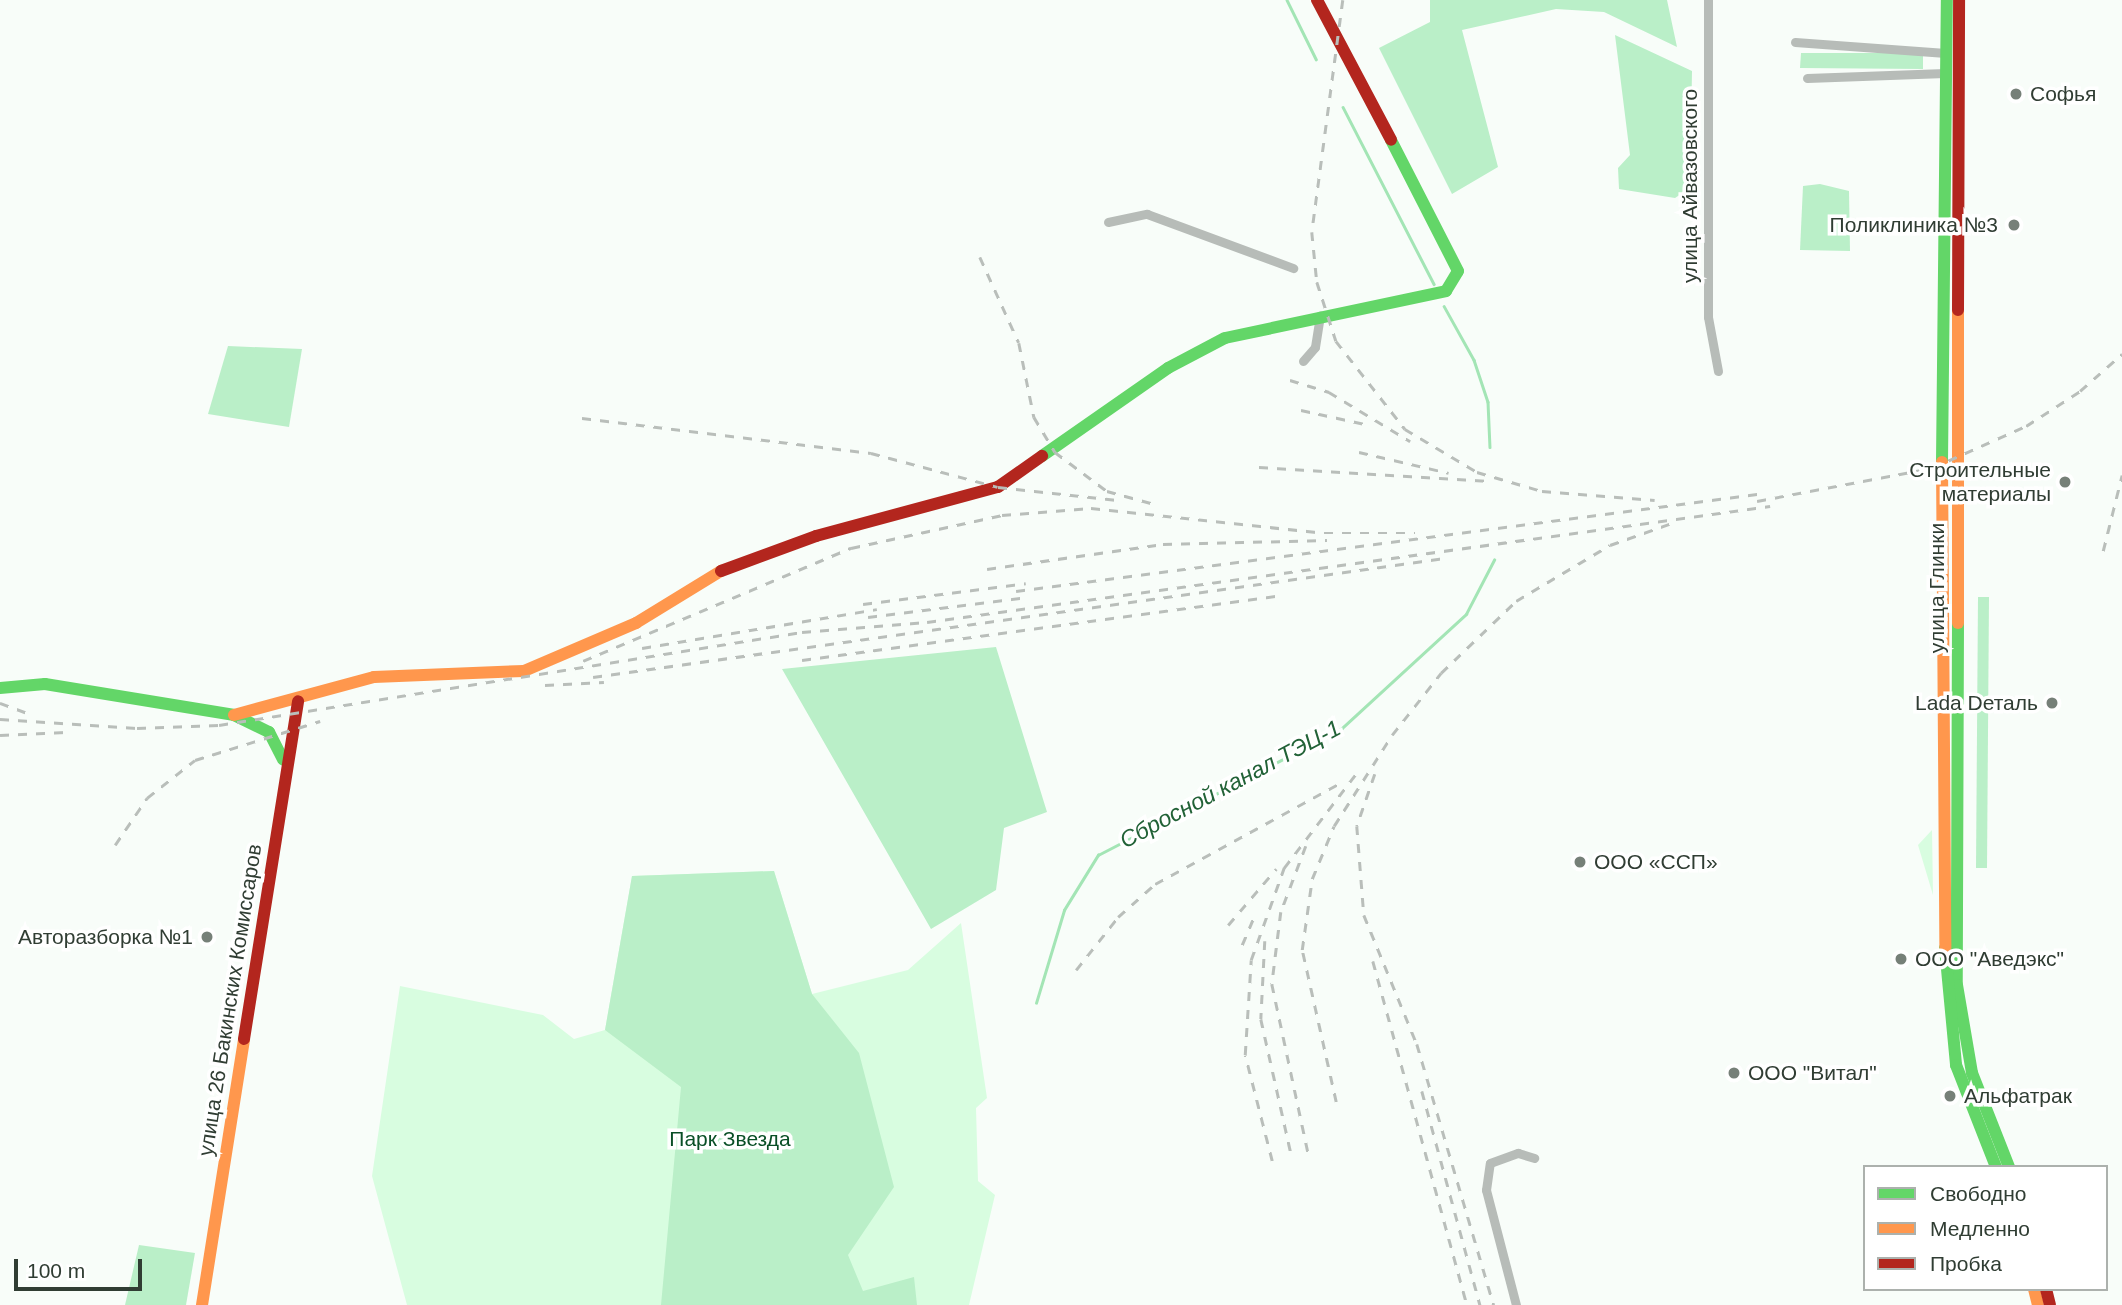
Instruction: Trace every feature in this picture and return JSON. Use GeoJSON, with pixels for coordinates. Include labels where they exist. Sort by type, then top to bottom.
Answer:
{"type":"FeatureCollection","features":[{"type":"Feature","properties":{"kind":"main road"},"geometry":{"type":"LineString","coordinates":[[234,715],[299,701],[374,677],[524,671],[636,623],[698,580],[816,536],[998,486],[1197,350],[1320,315],[1433,297],[1446,292],[1458,271],[1317,0]]}},
{"type":"Feature","properties":{"kind":"main road","name":"улица Глинки"},"geometry":{"type":"LineString","coordinates":[[1947,0],[1945,73],[1949,220]]}},
{"type":"Feature","properties":{"kind":"main road","name":"улица Глинки"},"geometry":{"type":"LineString","coordinates":[[1959,0],[1949,220],[1947,410],[1950,498],[1950,1035],[1995,1165]]}},
{"type":"Feature","properties":{"kind":"main road"},"geometry":{"type":"LineString","coordinates":[[0,688],[44,684],[234,715],[269,732],[285,767]]}},
{"type":"Feature","properties":{"kind":"main road","name":"улица 26 Бакинских Комиссаров"},"geometry":{"type":"LineString","coordinates":[[202,1305],[285,767],[299,701]]}},
{"type":"Feature","properties":{"kind":"main road","name":"улица Глинки"},"geometry":{"type":"LineString","coordinates":[[1951,822],[1958,1004],[1972,1073],[2008,1165]]}},
{"type":"Feature","properties":{"kind":"main road"},"geometry":{"type":"LineString","coordinates":[[2040,1293],[2050,1305]]}},
{"type":"Feature","properties":{"kind":"street","name":"улица Айвазовского"},"geometry":{"type":"LineString","coordinates":[[1708,0],[1708,317],[1718,371]]}},
{"type":"Feature","properties":{"kind":"street"},"geometry":{"type":"LineString","coordinates":[[1795,42],[1946,53]]}},
{"type":"Feature","properties":{"kind":"street"},"geometry":{"type":"LineString","coordinates":[[1807,78],[1945,73]]}},
{"type":"Feature","properties":{"kind":"street"},"geometry":{"type":"LineString","coordinates":[[1108,222],[1158,216],[1218,244],[1293,268]]}},
{"type":"Feature","properties":{"kind":"street"},"geometry":{"type":"LineString","coordinates":[[1303,361],[1315,347],[1320,315]]}},
{"type":"Feature","properties":{"kind":"street"},"geometry":{"type":"LineString","coordinates":[[1516,1305],[1486,1190],[1490,1163],[1518,1153],[1534,1158]]}},
{"type":"Feature","properties":{"kind":"green space"},"geometry":{"type":"Polygon","coordinates":[[[1430,0],[1667,0],[1677,47],[1604,12],[1556,9],[1462,30],[1498,167],[1452,194],[1379,48],[1430,22],[1430,0]]]}},
{"type":"Feature","properties":{"kind":"green space"},"geometry":{"type":"Polygon","coordinates":[[[1615,35],[1692,71],[1690,188],[1675,198],[1619,189],[1618,168],[1630,155],[1615,35]]]}},
{"type":"Feature","properties":{"kind":"green space"},"geometry":{"type":"Polygon","coordinates":[[[1801,53],[1923,53],[1923,69],[1800,68],[1801,53]]]}},
{"type":"Feature","properties":{"kind":"green space"},"geometry":{"type":"Polygon","coordinates":[[[1820,184],[1849,191],[1850,251],[1800,250],[1803,186],[1820,184]]]}},
{"type":"Feature","properties":{"kind":"green space"},"geometry":{"type":"Polygon","coordinates":[[[228,346],[302,349],[289,427],[208,414],[228,346]]]}},
{"type":"Feature","properties":{"kind":"green space"},"geometry":{"type":"Polygon","coordinates":[[[1978,597],[1989,597],[1987,868],[1976,868],[1978,597]]]}},
{"type":"Feature","properties":{"kind":"green space"},"geometry":{"type":"Polygon","coordinates":[[[996,647],[1047,812],[1004,828],[996,890],[931,929],[782,669],[996,647]]]}},
{"type":"Feature","properties":{"kind":"green space"},"geometry":{"type":"Polygon","coordinates":[[[1932,830],[1933,895],[1918,845],[1932,830]]]}},
{"type":"Feature","properties":{"kind":"green space","name":"Парк Звезда"},"geometry":{"type":"Polygon","coordinates":[[[774,871],[812,994],[908,970],[961,923],[987,1098],[976,1108],[978,1181],[995,1195],[969,1305],[407,1305],[372,1176],[400,986],[543,1015],[574,1039],[605,1030],[632,876],[774,871]]]}},
{"type":"Feature","properties":{"kind":"green space"},"geometry":{"type":"Polygon","coordinates":[[[774,871],[812,994],[859,1053],[894,1187],[848,1255],[863,1291],[914,1277],[917,1305],[661,1305],[681,1087],[605,1030],[632,876],[774,871]]]}},
{"type":"Feature","properties":{"kind":"green space"},"geometry":{"type":"Polygon","coordinates":[[[139,1245],[195,1253],[186,1305],[125,1305],[139,1245]]]}},
{"type":"Feature","properties":{"kind":"waterway","name":"Сбросной канал ТЭЦ-1"},"geometry":{"type":"LineString","coordinates":[[1287,0],[1316,59]]}},
{"type":"Feature","properties":{"kind":"waterway","name":"Сбросной канал ТЭЦ-1"},"geometry":{"type":"LineString","coordinates":[[1343,107],[1434,284]]}},
{"type":"Feature","properties":{"kind":"waterway","name":"Сбросной канал ТЭЦ-1"},"geometry":{"type":"LineString","coordinates":[[1444,306],[1474,360],[1488,402],[1490,447]]}},
{"type":"Feature","properties":{"kind":"waterway","name":"Сбросной канал ТЭЦ-1"},"geometry":{"type":"LineString","coordinates":[[1036,1003],[1064,910],[1098,855],[1341,729],[1466,614],[1494,560]]}},
{"type":"Feature","properties":{"kind":"railway"},"geometry":{"type":"LineString","coordinates":[[1343,0],[1312,232],[1317,282],[1336,341],[1405,429],[1477,472],[1542,491],[1655,500]]}},
{"type":"Feature","properties":{"kind":"railway"},"geometry":{"type":"LineString","coordinates":[[980,257],[1019,343],[1034,417],[1055,452],[1107,491],[1158,505]]}},
{"type":"Feature","properties":{"kind":"railway"},"geometry":{"type":"LineString","coordinates":[[1757,501],[1932,468],[2026,426],[2080,391],[2122,354]]}},
{"type":"Feature","properties":{"kind":"railway"},"geometry":{"type":"LineString","coordinates":[[1290,380],[1329,392],[1410,441]]}},
{"type":"Feature","properties":{"kind":"railway"},"geometry":{"type":"LineString","coordinates":[[1301,410],[1369,425]]}},
{"type":"Feature","properties":{"kind":"railway"},"geometry":{"type":"LineString","coordinates":[[582,418],[871,453],[998,487],[1117,500]]}},
{"type":"Feature","properties":{"kind":"railway"},"geometry":{"type":"LineString","coordinates":[[1359,452],[1449,473]]}},
{"type":"Feature","properties":{"kind":"railway"},"geometry":{"type":"LineString","coordinates":[[1259,467],[1486,481]]}},
{"type":"Feature","properties":{"kind":"railway"},"geometry":{"type":"LineString","coordinates":[[2103,551],[2122,475]]}},
{"type":"Feature","properties":{"kind":"railway"},"geometry":{"type":"LineString","coordinates":[[1016,591],[1765,493]]}},
{"type":"Feature","properties":{"kind":"railway"},"geometry":{"type":"LineString","coordinates":[[0,719],[137,728],[219,725],[802,632],[927,622],[1770,506]]}},
{"type":"Feature","properties":{"kind":"railway"},"geometry":{"type":"LineString","coordinates":[[583,661],[851,548],[1002,515],[1091,508],[1324,533],[1415,533]]}},
{"type":"Feature","properties":{"kind":"railway"},"geometry":{"type":"LineString","coordinates":[[1336,1102],[1302,950],[1312,879],[1334,826],[1392,735],[1441,673],[1516,601],[1610,545],[1669,524]]}},
{"type":"Feature","properties":{"kind":"railway"},"geometry":{"type":"LineString","coordinates":[[987,569],[1163,544],[1327,540]]}},
{"type":"Feature","properties":{"kind":"railway"},"geometry":{"type":"LineString","coordinates":[[593,677],[1445,558]]}},
{"type":"Feature","properties":{"kind":"railway"},"geometry":{"type":"LineString","coordinates":[[863,604],[1026,583]]}},
{"type":"Feature","properties":{"kind":"railway"},"geometry":{"type":"LineString","coordinates":[[802,660],[1281,595]]}},
{"type":"Feature","properties":{"kind":"railway"},"geometry":{"type":"LineString","coordinates":[[868,617],[1028,597]]}},
{"type":"Feature","properties":{"kind":"railway"},"geometry":{"type":"LineString","coordinates":[[642,648],[877,609]]}},
{"type":"Feature","properties":{"kind":"railway"},"geometry":{"type":"LineString","coordinates":[[545,685],[604,682]]}},
{"type":"Feature","properties":{"kind":"railway"},"geometry":{"type":"LineString","coordinates":[[0,703],[25,712]]}},
{"type":"Feature","properties":{"kind":"railway"},"geometry":{"type":"LineString","coordinates":[[115,845],[147,798],[195,760],[320,721]]}},
{"type":"Feature","properties":{"kind":"railway"},"geometry":{"type":"LineString","coordinates":[[0,735],[66,732]]}},
{"type":"Feature","properties":{"kind":"railway"},"geometry":{"type":"LineString","coordinates":[[1375,774],[1357,826],[1364,915],[1417,1044],[1494,1305]]}},
{"type":"Feature","properties":{"kind":"railway"},"geometry":{"type":"LineString","coordinates":[[1272,1161],[1245,1055],[1251,960],[1284,868],[1355,775]]}},
{"type":"Feature","properties":{"kind":"railway"},"geometry":{"type":"LineString","coordinates":[[1076,970],[1118,917],[1155,884],[1344,781]]}},
{"type":"Feature","properties":{"kind":"railway"},"geometry":{"type":"LineString","coordinates":[[1306,846],[1281,912],[1272,984],[1308,1152]]}},
{"type":"Feature","properties":{"kind":"railway"},"geometry":{"type":"LineString","coordinates":[[1228,925],[1276,869]]}},
{"type":"Feature","properties":{"kind":"railway"},"geometry":{"type":"LineString","coordinates":[[1242,945],[1253,919]]}},
{"type":"Feature","properties":{"kind":"railway"},"geometry":{"type":"LineString","coordinates":[[1265,941],[1261,1019],[1292,1158]]}},
{"type":"Feature","properties":{"kind":"railway"},"geometry":{"type":"LineString","coordinates":[[1373,961],[1467,1305]]}},
{"type":"Feature","properties":{"kind":"railway"},"geometry":{"type":"LineString","coordinates":[[1422,1091],[1480,1305]]}},
{"type":"Feature","properties":{"kind":"traffic: fast"},"geometry":{"type":"LineString","coordinates":[[1942,462],[1947,0]]}},
{"type":"Feature","properties":{"kind":"traffic: fast"},"geometry":{"type":"LineString","coordinates":[[1042,456],[1168,368],[1225,338],[1446,291],[1458,271],[1391,140]]}},
{"type":"Feature","properties":{"kind":"traffic: fast"},"geometry":{"type":"LineString","coordinates":[[1958,623],[1957,985],[1972,1073],[2008,1165]]}},
{"type":"Feature","properties":{"kind":"traffic: fast"},"geometry":{"type":"LineString","coordinates":[[0,688],[45,684],[234,715],[269,732],[283,760]]}},
{"type":"Feature","properties":{"kind":"traffic: fast"},"geometry":{"type":"LineString","coordinates":[[1945,948],[1956,1065],[1995,1165]]}},
{"type":"Feature","properties":{"kind":"traffic: slow"},"geometry":{"type":"LineString","coordinates":[[1958,310],[1958,623]]}},
{"type":"Feature","properties":{"kind":"traffic: slow"},"geometry":{"type":"LineString","coordinates":[[1942,462],[1945,948]]}},
{"type":"Feature","properties":{"kind":"traffic: slow"},"geometry":{"type":"LineString","coordinates":[[234,715],[374,677],[524,671],[636,623],[721,571]]}},
{"type":"Feature","properties":{"kind":"traffic: slow"},"geometry":{"type":"LineString","coordinates":[[202,1305],[244,1039]]}},
{"type":"Feature","properties":{"kind":"traffic: slow"},"geometry":{"type":"LineString","coordinates":[[2034,1291],[2038,1305]]}},
{"type":"Feature","properties":{"kind":"traffic: jam"},"geometry":{"type":"LineString","coordinates":[[1317,0],[1391,140]]}},
{"type":"Feature","properties":{"kind":"traffic: jam"},"geometry":{"type":"LineString","coordinates":[[1958,310],[1959,0]]}},
{"type":"Feature","properties":{"kind":"traffic: jam"},"geometry":{"type":"LineString","coordinates":[[721,571],[816,536],[998,487],[1042,456]]}},
{"type":"Feature","properties":{"kind":"traffic: jam"},"geometry":{"type":"LineString","coordinates":[[244,1039],[298,701]]}},
{"type":"Feature","properties":{"kind":"traffic: jam"},"geometry":{"type":"LineString","coordinates":[[2046,1291],[2050,1305]]}},
{"type":"Feature","properties":{"kind":"place","name":"Софья"},"geometry":{"type":"Point","coordinates":[2016,94]}},
{"type":"Feature","properties":{"kind":"place","name":"Поликлиника №3"},"geometry":{"type":"Point","coordinates":[2014,225]}},
{"type":"Feature","properties":{"kind":"place","name":"Строительные материалы"},"geometry":{"type":"Point","coordinates":[2065,482]}},
{"type":"Feature","properties":{"kind":"place","name":"Lada Dеталь"},"geometry":{"type":"Point","coordinates":[2052,703]}},
{"type":"Feature","properties":{"kind":"place","name":"ООО «ССП»"},"geometry":{"type":"Point","coordinates":[1580,862]}},
{"type":"Feature","properties":{"kind":"place","name":"Авторазборка №1"},"geometry":{"type":"Point","coordinates":[207,937]}},
{"type":"Feature","properties":{"kind":"place","name":"ООО \"Аведэкс\""},"geometry":{"type":"Point","coordinates":[1901,959]}},
{"type":"Feature","properties":{"kind":"place","name":"ООО \"Витал\""},"geometry":{"type":"Point","coordinates":[1734,1073]}},
{"type":"Feature","properties":{"kind":"place","name":"Альфатрак"},"geometry":{"type":"Point","coordinates":[1950,1096]}}]}
